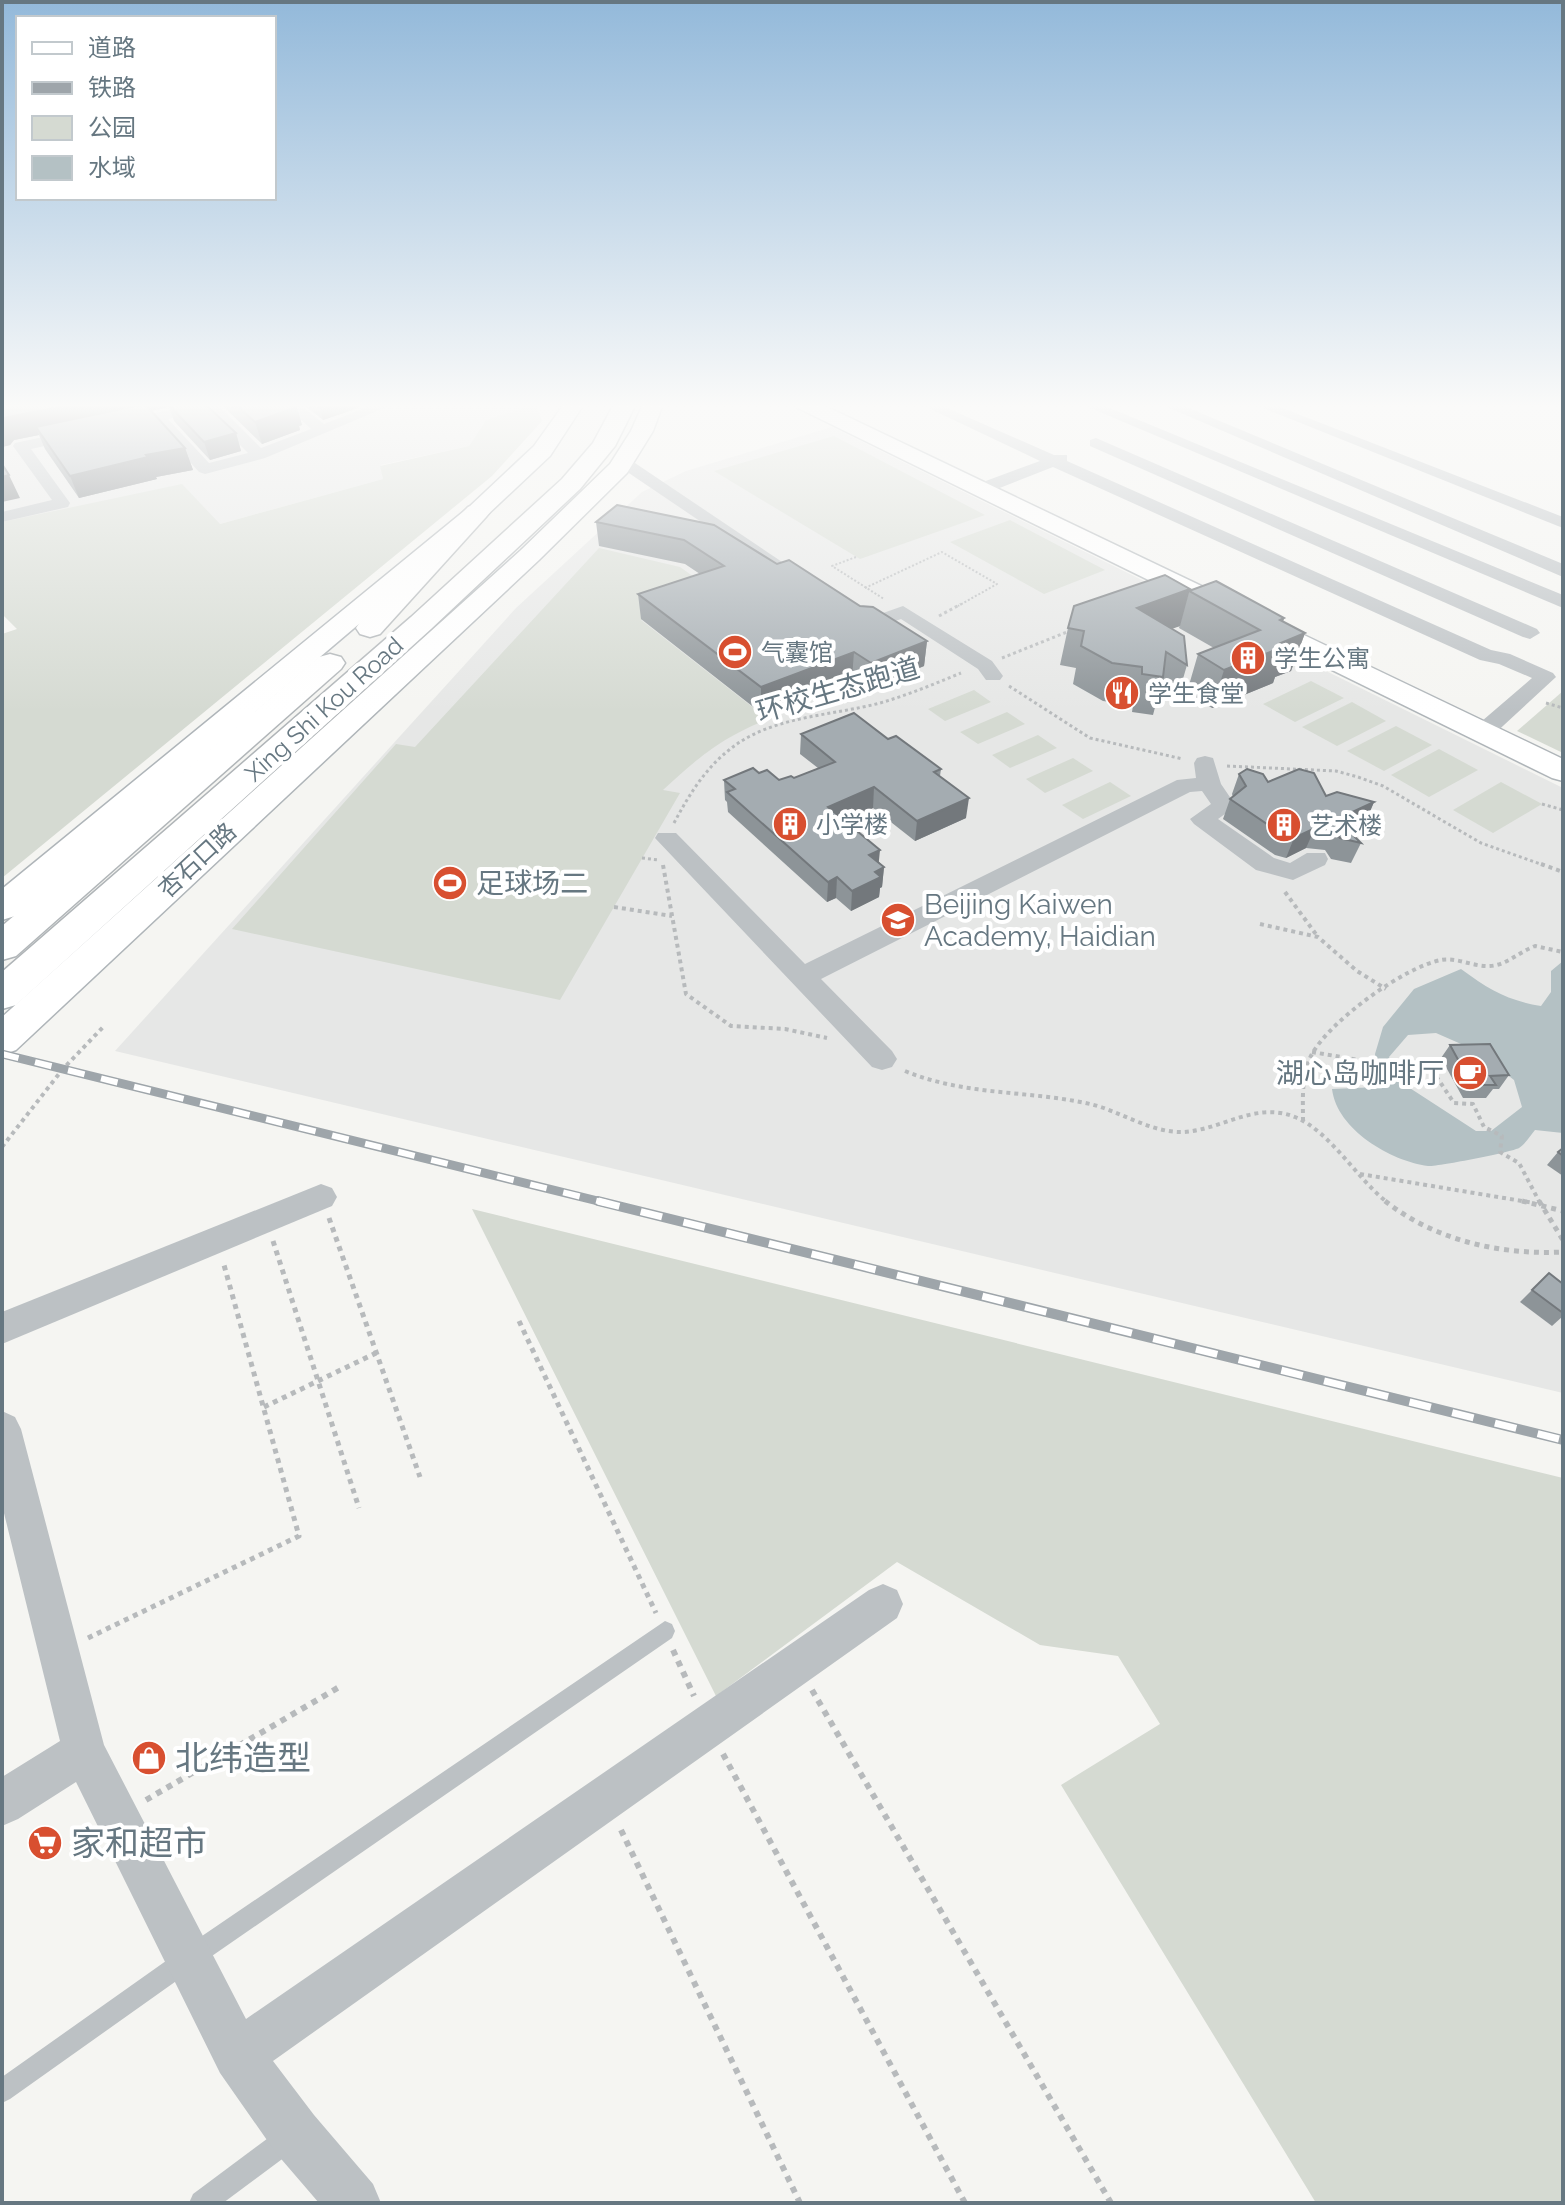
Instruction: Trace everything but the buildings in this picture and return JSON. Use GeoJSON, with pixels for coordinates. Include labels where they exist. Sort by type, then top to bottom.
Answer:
{"type":"FeatureCollection","features":[{"type":"Feature","properties":{"kind":"main road","name":"Xing Shi Kou Road"},"geometry":{"type":"LineString","coordinates":[[2,947],[513,507]]}},
{"type":"Feature","properties":{"kind":"main road","name":"Xing Shi Kou Road"},"geometry":{"type":"LineString","coordinates":[[2,995],[421,623],[546,507]]}},
{"type":"Feature","properties":{"kind":"main road"},"geometry":{"type":"LineString","coordinates":[[370,628],[477,512]]}},
{"type":"Feature","properties":{"kind":"main road"},"geometry":{"type":"LineString","coordinates":[[421,623],[530,555]]}},
{"type":"Feature","properties":{"kind":"street"},"geometry":{"type":"LineString","coordinates":[[2,517],[45,507]]}},
{"type":"Feature","properties":{"kind":"street"},"geometry":{"type":"LineString","coordinates":[[2,908],[482,507]]}},
{"type":"Feature","properties":{"kind":"street","name":"杏石口路"},"geometry":{"type":"LineString","coordinates":[[2,1040],[530,555],[578,507]]}},
{"type":"Feature","properties":{"kind":"street"},"geometry":{"type":"LineString","coordinates":[[690,507],[815,590]]}},
{"type":"Feature","properties":{"kind":"street"},"geometry":{"type":"LineString","coordinates":[[1018,507],[1563,771]]}},
{"type":"Feature","properties":{"kind":"street"},"geometry":{"type":"LineString","coordinates":[[1153,507],[1487,656],[1503,658],[1546,677],[1483,732]]}},
{"type":"Feature","properties":{"kind":"street"},"geometry":{"type":"LineString","coordinates":[[1265,507],[1550,615]]}},
{"type":"Feature","properties":{"kind":"street"},"geometry":{"type":"LineString","coordinates":[[1313,507],[1550,615]]}},
{"type":"Feature","properties":{"kind":"street"},"geometry":{"type":"LineString","coordinates":[[1411,507],[1563,571]]}},
{"type":"Feature","properties":{"kind":"street"},"geometry":{"type":"LineString","coordinates":[[1522,507],[1563,523]]}},
{"type":"Feature","properties":{"kind":"street"},"geometry":{"type":"LineString","coordinates":[[841,608],[867,625],[903,612],[989,670]]}},
{"type":"Feature","properties":{"kind":"street"},"geometry":{"type":"LineString","coordinates":[[1503,658],[1550,615]]}},
{"type":"Feature","properties":{"kind":"street"},"geometry":{"type":"LineString","coordinates":[[804,976],[1207,774],[1224,806],[1202,819],[1265,864],[1293,872],[1316,859]]}},
{"type":"Feature","properties":{"kind":"street"},"geometry":{"type":"LineString","coordinates":[[664,849],[804,976],[882,1059]]}},
{"type":"Feature","properties":{"kind":"street"},"geometry":{"type":"LineString","coordinates":[[2,1328],[321,1197]]}},
{"type":"Feature","properties":{"kind":"street"},"geometry":{"type":"LineString","coordinates":[[2,1429],[84,1751],[238,2055],[295,2134],[354,2203]]}},
{"type":"Feature","properties":{"kind":"street"},"geometry":{"type":"LineString","coordinates":[[238,2055],[883,1604]]}},
{"type":"Feature","properties":{"kind":"street"},"geometry":{"type":"LineString","coordinates":[[2,1803],[84,1751]]}},
{"type":"Feature","properties":{"kind":"lane"},"geometry":{"type":"LineString","coordinates":[[2,2091],[188,1959],[665,1631]]}},
{"type":"Feature","properties":{"kind":"lane"},"geometry":{"type":"LineString","coordinates":[[202,2203],[295,2134]]}},
{"type":"Feature","properties":{"kind":"path"},"geometry":{"type":"LineString","coordinates":[[865,588],[942,552],[997,584],[923,625]]}},
{"type":"Feature","properties":{"kind":"path"},"geometry":{"type":"LineString","coordinates":[[856,557],[832,566],[903,612]]}},
{"type":"Feature","properties":{"kind":"path"},"geometry":{"type":"LineString","coordinates":[[989,670],[1081,626]]}},
{"type":"Feature","properties":{"kind":"path"},"geometry":{"type":"LineString","coordinates":[[989,670],[1090,738],[1207,774],[1336,771],[1358,777],[1383,786],[1481,843],[1563,872]]}},
{"type":"Feature","properties":{"kind":"path","name":"环校生态跑道"},"geometry":{"type":"LineString","coordinates":[[664,849],[691,788],[743,738],[799,718],[883,702],[965,672],[989,670]]}},
{"type":"Feature","properties":{"kind":"path"},"geometry":{"type":"LineString","coordinates":[[1542,804],[1563,810]]}},
{"type":"Feature","properties":{"kind":"path"},"geometry":{"type":"LineString","coordinates":[[642,858],[664,849],[686,994],[731,1026],[785,1029],[827,1039]]}},
{"type":"Feature","properties":{"kind":"path"},"geometry":{"type":"LineString","coordinates":[[1265,864],[1318,937],[1357,971],[1386,989]]}},
{"type":"Feature","properties":{"kind":"path"},"geometry":{"type":"LineString","coordinates":[[614,907],[672,916]]}},
{"type":"Feature","properties":{"kind":"path"},"geometry":{"type":"LineString","coordinates":[[1260,924],[1318,937]]}},
{"type":"Feature","properties":{"kind":"path"},"geometry":{"type":"LineString","coordinates":[[1303,1121],[1302,1080],[1312,1052],[1326,1033],[1386,989],[1438,960],[1494,966],[1542,943],[1563,952]]}},
{"type":"Feature","properties":{"kind":"path"},"geometry":{"type":"LineString","coordinates":[[2,1147],[62,1070],[105,1025]]}},
{"type":"Feature","properties":{"kind":"path"},"geometry":{"type":"LineString","coordinates":[[1312,1052],[1434,1073],[1454,1103],[1473,1104],[1484,1127],[1502,1136],[1500,1152],[1519,1163],[1524,1177],[1563,1240]]}},
{"type":"Feature","properties":{"kind":"path"},"geometry":{"type":"LineString","coordinates":[[882,1059],[931,1083],[1089,1104],[1178,1132],[1199,1130],[1260,1109],[1292,1115],[1316,1127],[1332,1142],[1370,1190],[1414,1218],[1455,1238],[1493,1249],[1535,1255],[1563,1252]]}},
{"type":"Feature","properties":{"kind":"path"},"geometry":{"type":"LineString","coordinates":[[1358,1173],[1544,1205],[1563,1211]]}},
{"type":"Feature","properties":{"kind":"path"},"geometry":{"type":"LineString","coordinates":[[321,1197],[420,1477]]}},
{"type":"Feature","properties":{"kind":"path"},"geometry":{"type":"LineString","coordinates":[[266,1220],[359,1508]]}},
{"type":"Feature","properties":{"kind":"path"},"geometry":{"type":"LineString","coordinates":[[58,1652],[299,1536],[217,1240]]}},
{"type":"Feature","properties":{"kind":"path"},"geometry":{"type":"LineString","coordinates":[[519,1321],[708,1726],[965,2203]]}},
{"type":"Feature","properties":{"kind":"path"},"geometry":{"type":"LineString","coordinates":[[264,1407],[376,1353]]}},
{"type":"Feature","properties":{"kind":"path"},"geometry":{"type":"LineString","coordinates":[[797,1664],[1111,2203]]}},
{"type":"Feature","properties":{"kind":"path"},"geometry":{"type":"LineString","coordinates":[[116,1817],[341,1686]]}},
{"type":"Feature","properties":{"kind":"path"},"geometry":{"type":"LineString","coordinates":[[605,1798],[800,2203]]}},
{"type":"Feature","properties":{"kind":"shaded area"},"geometry":{"type":"Polygon","coordinates":[[[2,507],[282,507],[220,524],[2,522],[2,507]]]}},
{"type":"Feature","properties":{"kind":"shaded area","name":"Beijing Kaiwen Academy, Haidian"},"geometry":{"type":"Polygon","coordinates":[[[626,507],[994,507],[1563,788],[1563,1393],[115,1051],[516,608],[626,507]]]}},
{"type":"Feature","properties":{"kind":"green space"},"geometry":{"type":"Polygon","coordinates":[[[74,507],[204,507],[220,524],[282,507],[454,507],[2,878],[2,634],[17,629],[2,614],[2,522],[74,507]]]}},
{"type":"Feature","properties":{"kind":"green space"},"geometry":{"type":"Polygon","coordinates":[[[774,507],[970,507],[985,515],[860,559],[774,507]]]}},
{"type":"Feature","properties":{"kind":"green space"},"geometry":{"type":"Polygon","coordinates":[[[1010,520],[1105,570],[1044,594],[950,542],[1010,520]]]}},
{"type":"Feature","properties":{"kind":"green space","name":"足球场二"},"geometry":{"type":"Polygon","coordinates":[[[599,548],[680,567],[718,594],[641,620],[768,719],[712,749],[663,790],[680,793],[560,1000],[232,929],[396,744],[415,747],[599,548]]]}},
{"type":"Feature","properties":{"kind":"green space"},"geometry":{"type":"Polygon","coordinates":[[[1311,681],[1344,698],[1295,722],[1263,704],[1311,681]]]}},
{"type":"Feature","properties":{"kind":"green space"},"geometry":{"type":"Polygon","coordinates":[[[974,690],[991,702],[945,721],[928,709],[974,690]]]}},
{"type":"Feature","properties":{"kind":"green space"},"geometry":{"type":"Polygon","coordinates":[[[1563,691],[1563,753],[1517,731],[1563,691]]]}},
{"type":"Feature","properties":{"kind":"green space"},"geometry":{"type":"Polygon","coordinates":[[[1352,702],[1386,721],[1337,746],[1302,727],[1352,702]]]}},
{"type":"Feature","properties":{"kind":"green space"},"geometry":{"type":"Polygon","coordinates":[[[1007,712],[1025,724],[978,744],[960,732],[1007,712]]]}},
{"type":"Feature","properties":{"kind":"green space"},"geometry":{"type":"Polygon","coordinates":[[[1396,726],[1432,745],[1384,771],[1347,751],[1396,726]]]}},
{"type":"Feature","properties":{"kind":"green space"},"geometry":{"type":"Polygon","coordinates":[[[1038,735],[1057,748],[1010,768],[992,755],[1038,735]]]}},
{"type":"Feature","properties":{"kind":"green space"},"geometry":{"type":"Polygon","coordinates":[[[1439,749],[1478,770],[1429,797],[1391,775],[1439,749]]]}},
{"type":"Feature","properties":{"kind":"green space"},"geometry":{"type":"Polygon","coordinates":[[[1073,758],[1093,771],[1045,793],[1026,779],[1073,758]]]}},
{"type":"Feature","properties":{"kind":"green space"},"geometry":{"type":"Polygon","coordinates":[[[1110,782],[1131,796],[1083,819],[1062,805],[1110,782]]]}},
{"type":"Feature","properties":{"kind":"green space"},"geometry":{"type":"Polygon","coordinates":[[[1501,782],[1542,804],[1493,833],[1453,810],[1501,782]]]}},
{"type":"Feature","properties":{"kind":"green space"},"geometry":{"type":"Polygon","coordinates":[[[472,1209],[1563,1478],[1563,2203],[1316,2203],[1061,1785],[1160,1724],[1118,1656],[1040,1645],[897,1562],[716,1696],[472,1209]]]}},
{"type":"Feature","properties":{"kind":"water"},"geometry":{"type":"Polygon","coordinates":[[[1563,961],[1563,1133],[1535,1130],[1521,1146],[1513,1150],[1428,1166],[1398,1158],[1383,1150],[1368,1141],[1344,1118],[1332,1089],[1378,1087],[1375,1054],[1383,1027],[1414,989],[1461,969],[1499,993],[1541,1006],[1551,992],[1551,971],[1563,961]],[[1436,1033],[1408,1035],[1389,1057],[1399,1081],[1476,1131],[1491,1131],[1522,1107],[1514,1080],[1477,1051],[1436,1033]]]}},
{"type":"Feature","properties":{"kind":"railway"},"geometry":{"type":"LineString","coordinates":[[2,1054],[606,1203]]}},
{"type":"Feature","properties":{"kind":"railway"},"geometry":{"type":"LineString","coordinates":[[598,1201],[1563,1440]]}},
{"type":"Feature","properties":{"kind":"place","name":"气囊馆"},"geometry":{"type":"Point","coordinates":[735,652]}},
{"type":"Feature","properties":{"kind":"place","name":"学生公寓"},"geometry":{"type":"Point","coordinates":[1248,658]}},
{"type":"Feature","properties":{"kind":"place","name":"学生食堂"},"geometry":{"type":"Point","coordinates":[1122,693]}},
{"type":"Feature","properties":{"kind":"place","name":"小学楼"},"geometry":{"type":"Point","coordinates":[790,824]}},
{"type":"Feature","properties":{"kind":"place","name":"艺术楼"},"geometry":{"type":"Point","coordinates":[1284,825]}},
{"type":"Feature","properties":{"kind":"place","name":"足球场二"},"geometry":{"type":"Point","coordinates":[450,883]}},
{"type":"Feature","properties":{"kind":"place","name":"Beijing Kaiwen Academy, Haidian"},"geometry":{"type":"Point","coordinates":[898,920]}},
{"type":"Feature","properties":{"kind":"place","name":"湖心岛咖啡厅"},"geometry":{"type":"Point","coordinates":[1470,1073]}},
{"type":"Feature","properties":{"kind":"place","name":"北纬造型"},"geometry":{"type":"Point","coordinates":[149,1758]}},
{"type":"Feature","properties":{"kind":"place","name":"家和超市"},"geometry":{"type":"Point","coordinates":[45,1843]}}]}
